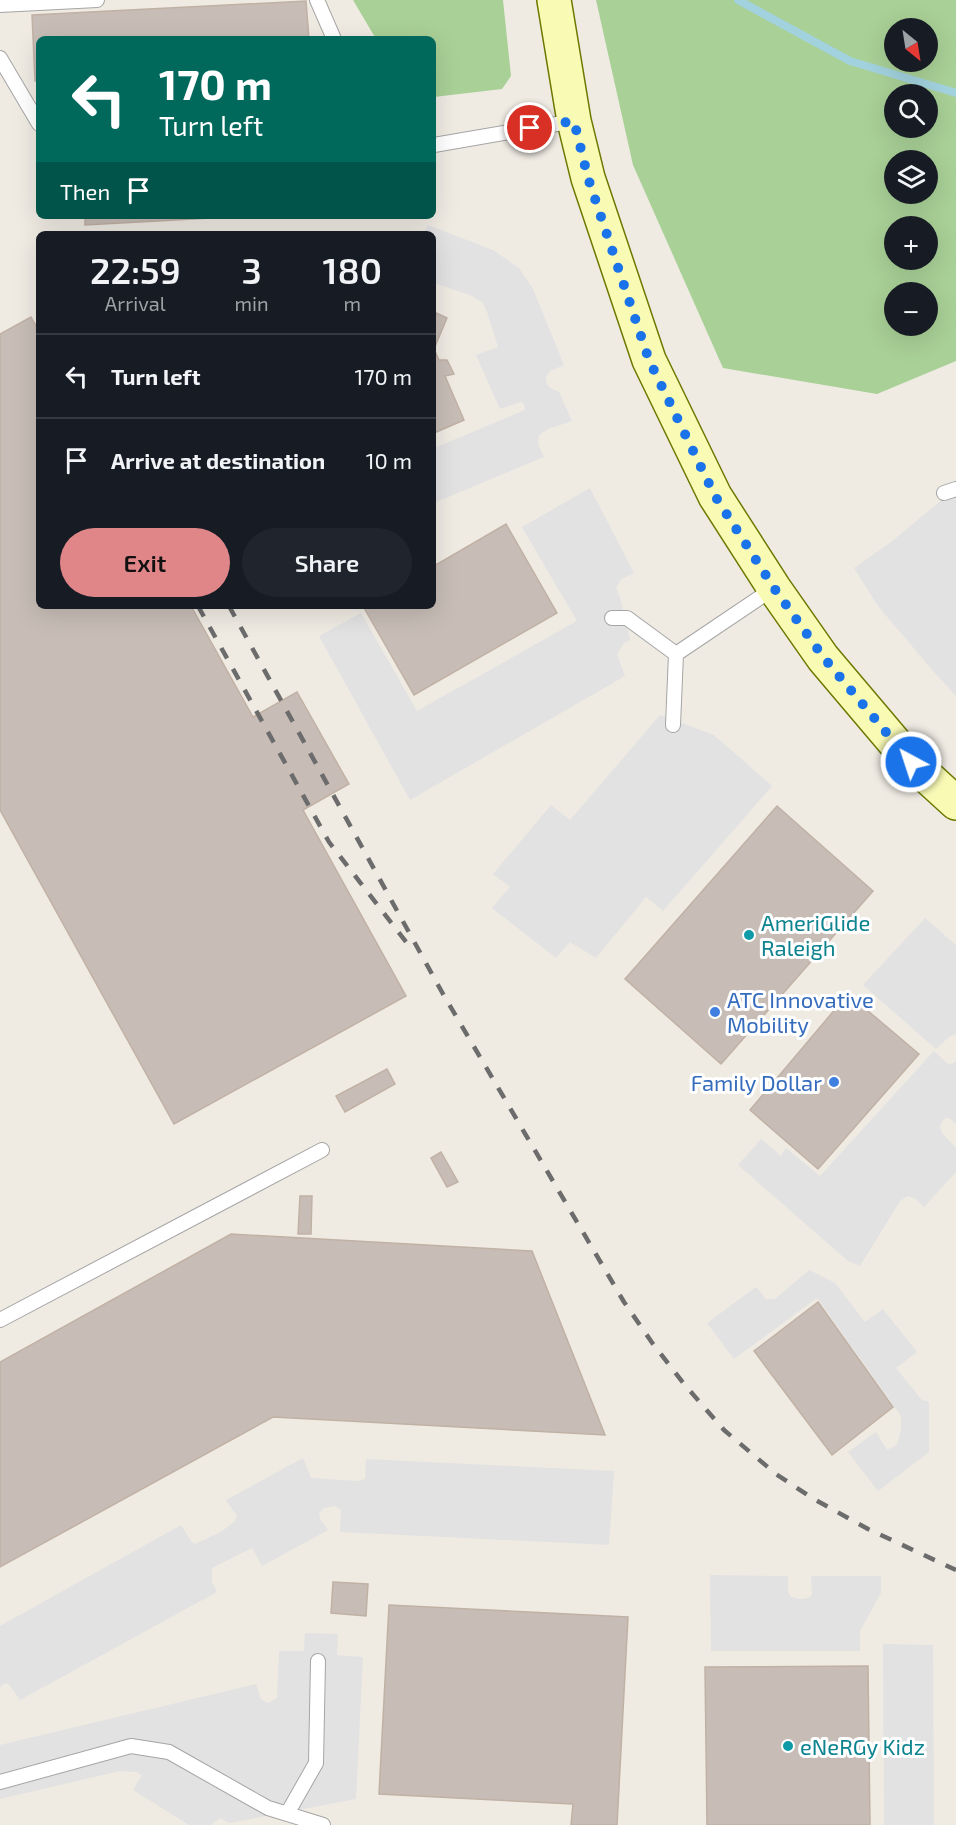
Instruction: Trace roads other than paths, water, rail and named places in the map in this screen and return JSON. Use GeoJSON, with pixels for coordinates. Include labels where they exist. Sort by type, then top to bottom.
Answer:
{"type":"FeatureCollection","features":[{"type":"Feature","properties":{"kind":"main road"},"geometry":{"type":"LineString","coordinates":[[554,0],[574,121],[588,178],[654,372],[715,496],[774,588],[824,658],[911,762],[956,803]]}},
{"type":"Feature","properties":{"kind":"lane"},"geometry":{"type":"LineString","coordinates":[[0,5],[97,0]]}},
{"type":"Feature","properties":{"kind":"lane"},"geometry":{"type":"LineString","coordinates":[[317,0],[333,36]]}},
{"type":"Feature","properties":{"kind":"lane"},"geometry":{"type":"LineString","coordinates":[[0,57],[36,119]]}},
{"type":"Feature","properties":{"kind":"lane"},"geometry":{"type":"LineString","coordinates":[[23,97],[36,96]]}},
{"type":"Feature","properties":{"kind":"lane"},"geometry":{"type":"LineString","coordinates":[[436,145],[574,121]]}},
{"type":"Feature","properties":{"kind":"lane"},"geometry":{"type":"LineString","coordinates":[[676,654],[774,588]]}},
{"type":"Feature","properties":{"kind":"lane"},"geometry":{"type":"LineString","coordinates":[[612,618],[627,618],[676,654]]}},
{"type":"Feature","properties":{"kind":"lane"},"geometry":{"type":"LineString","coordinates":[[673,724],[676,654]]}},
{"type":"Feature","properties":{"kind":"lane"},"geometry":{"type":"LineString","coordinates":[[0,1320],[322,1150]]}},
{"type":"Feature","properties":{"kind":"lane"},"geometry":{"type":"LineString","coordinates":[[287,1814],[316,1763],[318,1661]]}},
{"type":"Feature","properties":{"kind":"lane"},"geometry":{"type":"LineString","coordinates":[[0,1782],[131,1746],[170,1752],[268,1808],[322,1825]]}},
{"type":"Feature","properties":{"kind":"waterway"},"geometry":{"type":"LineString","coordinates":[[738,0],[850,61],[956,93]]}},
{"type":"Feature","properties":{"kind":"railway"},"geometry":{"type":"LineString","coordinates":[[200,609],[329,842],[410,947]]}},
{"type":"Feature","properties":{"kind":"railway"},"geometry":{"type":"LineString","coordinates":[[231,609],[443,994],[624,1302],[653,1344],[724,1430],[776,1474],[812,1498],[868,1529],[956,1570]]}},
{"type":"Feature","properties":{"kind":"place","name":"AmeriGlide Raleigh"},"geometry":{"type":"Point","coordinates":[749,935]}},
{"type":"Feature","properties":{"kind":"place","name":"ATC Innovative Mobility"},"geometry":{"type":"Point","coordinates":[715,1012]}},
{"type":"Feature","properties":{"kind":"place","name":"Family Dollar"},"geometry":{"type":"Point","coordinates":[834,1082]}},
{"type":"Feature","properties":{"kind":"place","name":"eNeRGy Kidz"},"geometry":{"type":"Point","coordinates":[788,1746]}}]}
